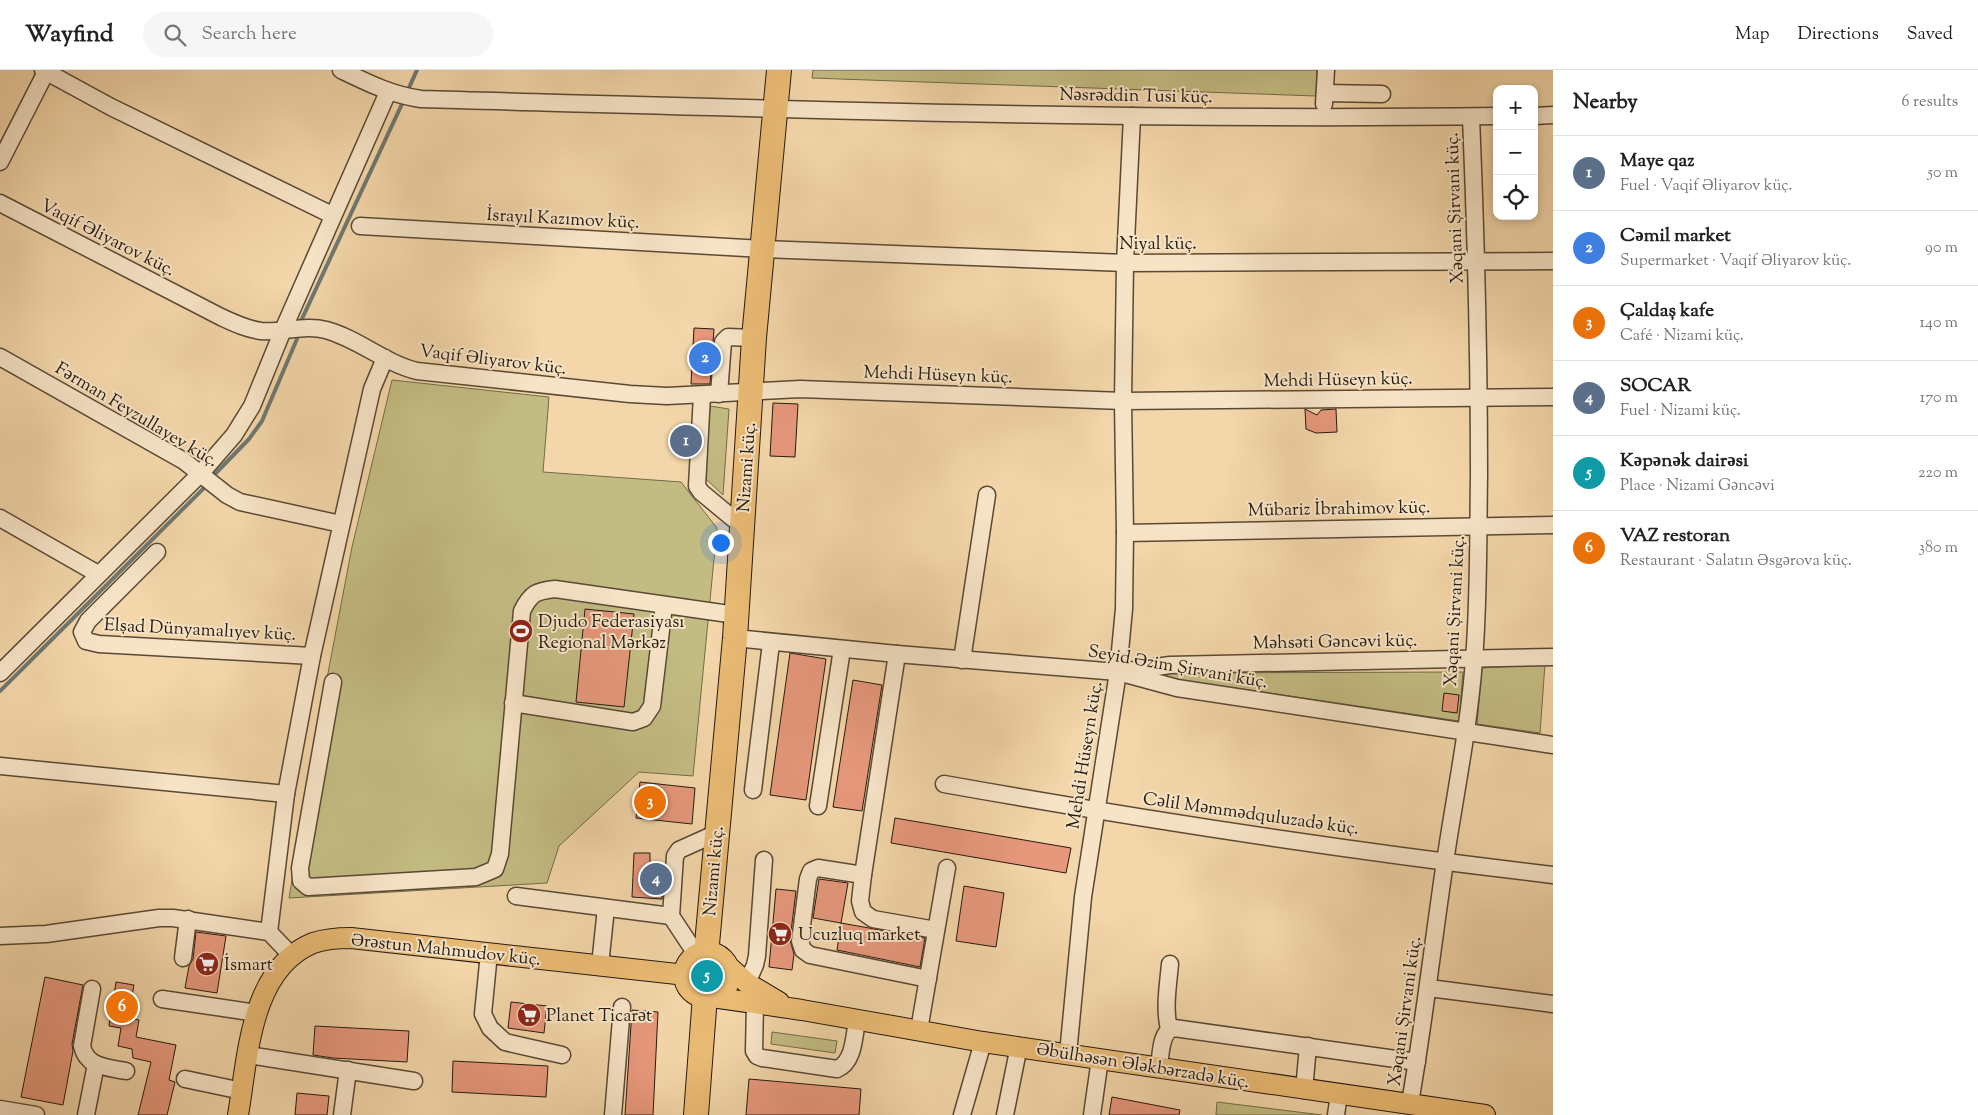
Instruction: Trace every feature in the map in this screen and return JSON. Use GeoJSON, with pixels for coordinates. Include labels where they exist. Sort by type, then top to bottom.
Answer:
{"type":"FeatureCollection","features":[{"type":"Feature","properties":{"kind":"highway","name":"Nizami küç."},"geometry":{"type":"LineString","coordinates":[[702,961],[717,833],[735,638],[754,338],[779,70]]}},
{"type":"Feature","properties":{"kind":"highway"},"geometry":{"type":"LineString","coordinates":[[702,961],[725,965],[727,980],[724,987],[712,996],[697,994],[691,989],[702,961]]}},
{"type":"Feature","properties":{"kind":"highway"},"geometry":{"type":"LineString","coordinates":[[696,1115],[705,996]]}},
{"type":"Feature","properties":{"kind":"main road","name":"Ərəstun Mahmudov küç."},"geometry":{"type":"LineString","coordinates":[[238,1115],[257,1014],[271,979],[292,956],[315,943],[351,938],[600,965],[702,961]]}},
{"type":"Feature","properties":{"kind":"main road"},"geometry":{"type":"LineString","coordinates":[[702,961],[772,999],[802,1010]]}},
{"type":"Feature","properties":{"kind":"main road"},"geometry":{"type":"LineString","coordinates":[[705,996],[802,1010]]}},
{"type":"Feature","properties":{"kind":"main road","name":"Əbülhəsən Ələkbərzadə küç."},"geometry":{"type":"LineString","coordinates":[[802,1010],[983,1042],[1485,1115]]}},
{"type":"Feature","properties":{"kind":"street","name":"Nəsrəddin Tusi küç."},"geometry":{"type":"LineString","coordinates":[[341,70],[388,92],[421,99],[776,109],[1132,116],[1493,116]]}},
{"type":"Feature","properties":{"kind":"street"},"geometry":{"type":"LineString","coordinates":[[1324,116],[1326,70]]}},
{"type":"Feature","properties":{"kind":"street"},"geometry":{"type":"LineString","coordinates":[[0,162],[46,71],[111,107],[332,215]]}},
{"type":"Feature","properties":{"kind":"street"},"geometry":{"type":"LineString","coordinates":[[0,673],[200,473],[234,435],[252,406],[332,215],[388,92]]}},
{"type":"Feature","properties":{"kind":"street"},"geometry":{"type":"LineString","coordinates":[[1325,93],[1382,94]]}},
{"type":"Feature","properties":{"kind":"street"},"geometry":{"type":"LineString","coordinates":[[1538,116],[1553,115]]}},
{"type":"Feature","properties":{"kind":"street","name":"Mehdi Hüseyn küç."},"geometry":{"type":"LineString","coordinates":[[1068,1054],[1083,897],[1095,810],[1118,672],[1124,609],[1123,401],[1125,263],[1132,116]]}},
{"type":"Feature","properties":{"kind":"street","name":"Xəqani Şirvani küç."},"geometry":{"type":"LineString","coordinates":[[1410,1103],[1445,862],[1467,731],[1474,658],[1479,398],[1477,262],[1471,116]]}},
{"type":"Feature","properties":{"kind":"street","name":"Vaqif Əliyarov küç."},"geometry":{"type":"LineString","coordinates":[[0,203],[221,317],[248,329],[263,331],[316,328],[325,330],[351,339],[402,367],[417,371],[630,394],[702,395],[751,392]]}},
{"type":"Feature","properties":{"kind":"street","name":"İsrayıl Kazımov küç."},"geometry":{"type":"LineString","coordinates":[[360,226],[763,250]]}},
{"type":"Feature","properties":{"kind":"street","name":"Niyal küç."},"geometry":{"type":"LineString","coordinates":[[763,250],[1125,263],[1553,261]]}},
{"type":"Feature","properties":{"kind":"street"},"geometry":{"type":"LineString","coordinates":[[719,394],[723,342],[728,337],[754,338]]}},
{"type":"Feature","properties":{"kind":"street","name":"Fərman Feyzullayev küç."},"geometry":{"type":"LineString","coordinates":[[0,357],[184,462],[227,495],[240,502],[341,524]]}},
{"type":"Feature","properties":{"kind":"street"},"geometry":{"type":"LineString","coordinates":[[269,932],[286,794],[312,656],[372,389],[385,358]]}},
{"type":"Feature","properties":{"kind":"street","name":"Mehdi Hüseyn küç."},"geometry":{"type":"LineString","coordinates":[[751,392],[800,389],[1123,401],[1553,397]]}},
{"type":"Feature","properties":{"kind":"street"},"geometry":{"type":"LineString","coordinates":[[702,395],[697,486],[701,492],[742,526]]}},
{"type":"Feature","properties":{"kind":"street"},"geometry":{"type":"LineString","coordinates":[[962,660],[988,495]]}},
{"type":"Feature","properties":{"kind":"street"},"geometry":{"type":"LineString","coordinates":[[0,518],[98,574]]}},
{"type":"Feature","properties":{"kind":"street","name":"Mübariz İbrahimov küç."},"geometry":{"type":"LineString","coordinates":[[1125,533],[1553,525]]}},
{"type":"Feature","properties":{"kind":"street","name":"Elşad Dünyamalıyev küç."},"geometry":{"type":"LineString","coordinates":[[157,552],[88,621],[82,632],[86,642],[312,656]]}},
{"type":"Feature","properties":{"kind":"street"},"geometry":{"type":"LineString","coordinates":[[333,682],[300,868],[301,881],[308,887],[476,877],[494,869],[500,854],[522,611],[528,598],[539,591],[555,588],[736,615]]}},
{"type":"Feature","properties":{"kind":"street"},"geometry":{"type":"LineString","coordinates":[[513,703],[633,722],[644,718],[652,706],[664,604]]}},
{"type":"Feature","properties":{"kind":"street","name":"Seyid Əzim Şirvani küç."},"geometry":{"type":"LineString","coordinates":[[735,638],[771,643],[962,660],[1118,672],[1177,688],[1553,745]]}},
{"type":"Feature","properties":{"kind":"street"},"geometry":{"type":"LineString","coordinates":[[753,790],[771,643]]}},
{"type":"Feature","properties":{"kind":"street"},"geometry":{"type":"LineString","coordinates":[[818,806],[842,649]]}},
{"type":"Feature","properties":{"kind":"street"},"geometry":{"type":"LineString","coordinates":[[897,654],[860,902],[863,912],[873,918],[936,930]]}},
{"type":"Feature","properties":{"kind":"street","name":"Məhsəti Gəncəvi küç."},"geometry":{"type":"LineString","coordinates":[[1118,672],[1170,665],[1553,657]]}},
{"type":"Feature","properties":{"kind":"street"},"geometry":{"type":"LineString","coordinates":[[0,766],[286,794]]}},
{"type":"Feature","properties":{"kind":"street","name":"Cəlil Məmmədquluzadə küç."},"geometry":{"type":"LineString","coordinates":[[944,784],[1095,810],[1445,862],[1553,875]]}},
{"type":"Feature","properties":{"kind":"street"},"geometry":{"type":"LineString","coordinates":[[702,961],[671,916],[675,856],[679,850],[717,833]]}},
{"type":"Feature","properties":{"kind":"street"},"geometry":{"type":"LineString","coordinates":[[747,984],[757,956],[764,860]]}},
{"type":"Feature","properties":{"kind":"street"},"geometry":{"type":"LineString","coordinates":[[863,875],[818,868],[811,871],[808,878],[800,941],[803,950],[810,955],[928,979]]}},
{"type":"Feature","properties":{"kind":"street"},"geometry":{"type":"LineString","coordinates":[[919,1030],[947,868]]}},
{"type":"Feature","properties":{"kind":"street"},"geometry":{"type":"LineString","coordinates":[[516,896],[671,916]]}},
{"type":"Feature","properties":{"kind":"street"},"geometry":{"type":"LineString","coordinates":[[600,965],[606,908]]}},
{"type":"Feature","properties":{"kind":"street"},"geometry":{"type":"LineString","coordinates":[[0,936],[64,932],[159,918],[188,919],[269,932],[292,956]]}},
{"type":"Feature","properties":{"kind":"street"},"geometry":{"type":"LineString","coordinates":[[183,958],[188,919]]}},
{"type":"Feature","properties":{"kind":"street"},"geometry":{"type":"LineString","coordinates":[[488,953],[483,1014],[490,1028],[505,1042],[562,1055]]}},
{"type":"Feature","properties":{"kind":"street"},"geometry":{"type":"LineString","coordinates":[[1169,1029],[1167,1011],[1170,964]]}},
{"type":"Feature","properties":{"kind":"street"},"geometry":{"type":"LineString","coordinates":[[1428,988],[1553,1004]]}},
{"type":"Feature","properties":{"kind":"street"},"geometry":{"type":"LineString","coordinates":[[92,989],[82,1046],[84,1053],[89,1061],[126,1071]]}},
{"type":"Feature","properties":{"kind":"street"},"geometry":{"type":"LineString","coordinates":[[162,999],[257,1014]]}},
{"type":"Feature","properties":{"kind":"street"},"geometry":{"type":"LineString","coordinates":[[755,1003],[754,1051],[757,1056],[762,1058],[837,1069],[843,1066],[849,1059],[857,1020]]}},
{"type":"Feature","properties":{"kind":"street"},"geometry":{"type":"LineString","coordinates":[[613,1115],[622,1007]]}},
{"type":"Feature","properties":{"kind":"street"},"geometry":{"type":"LineString","coordinates":[[1159,1067],[1164,1035],[1169,1029],[1174,1028],[1417,1062]]}},
{"type":"Feature","properties":{"kind":"street"},"geometry":{"type":"LineString","coordinates":[[962,1115],[983,1042]]}},
{"type":"Feature","properties":{"kind":"street"},"geometry":{"type":"LineString","coordinates":[[1005,1115],[1020,1046]]}},
{"type":"Feature","properties":{"kind":"street"},"geometry":{"type":"LineString","coordinates":[[1304,1090],[1308,1046]]}},
{"type":"Feature","properties":{"kind":"street"},"geometry":{"type":"LineString","coordinates":[[248,1055],[414,1081]]}},
{"type":"Feature","properties":{"kind":"street"},"geometry":{"type":"LineString","coordinates":[[1092,1115],[1100,1059]]}},
{"type":"Feature","properties":{"kind":"street"},"geometry":{"type":"LineString","coordinates":[[86,1115],[96,1064]]}},
{"type":"Feature","properties":{"kind":"street"},"geometry":{"type":"LineString","coordinates":[[342,1115],[348,1070]]}},
{"type":"Feature","properties":{"kind":"street"},"geometry":{"type":"LineString","coordinates":[[185,1079],[242,1091]]}},
{"type":"Feature","properties":{"kind":"street"},"geometry":{"type":"LineString","coordinates":[[1336,1115],[1339,1094]]}},
{"type":"Feature","properties":{"kind":"street"},"geometry":{"type":"LineString","coordinates":[[0,1109],[36,1115]]}},
{"type":"Feature","properties":{"kind":"shaded area"},"geometry":{"type":"Polygon","coordinates":[[[813,70],[1317,70],[1316,96],[812,78],[813,70]]]}},
{"type":"Feature","properties":{"kind":"shaded area","name":"Djudo Federasiyası Regional Mərkəz"},"geometry":{"type":"Polygon","coordinates":[[[392,380],[549,397],[543,472],[681,482],[717,528],[693,776],[639,772],[559,846],[547,883],[289,898],[320,715],[352,547],[392,380]]]}},
{"type":"Feature","properties":{"kind":"shaded area"},"geometry":{"type":"Polygon","coordinates":[[[710,406],[729,409],[723,495],[705,478],[710,406]]]}},
{"type":"Feature","properties":{"kind":"shaded area"},"geometry":{"type":"Polygon","coordinates":[[[1545,664],[1540,733],[1477,724],[1482,668],[1545,664]]]}},
{"type":"Feature","properties":{"kind":"shaded area"},"geometry":{"type":"Polygon","coordinates":[[[1463,672],[1459,721],[1167,678],[1168,673],[1463,672]]]}},
{"type":"Feature","properties":{"kind":"shaded area"},"geometry":{"type":"Polygon","coordinates":[[[707,965],[714,968],[717,975],[714,982],[707,985],[700,982],[697,975],[700,968],[707,965]]]}},
{"type":"Feature","properties":{"kind":"shaded area"},"geometry":{"type":"Polygon","coordinates":[[[772,1032],[837,1041],[835,1053],[771,1044],[772,1032]]]}},
{"type":"Feature","properties":{"kind":"shaded area"},"geometry":{"type":"Polygon","coordinates":[[[1217,1102],[1322,1115],[1216,1115],[1217,1102]]]}},
{"type":"Feature","properties":{"kind":"building"},"geometry":{"type":"Polygon","coordinates":[[[694,328],[714,329],[710,384],[691,384],[694,328]]]}},
{"type":"Feature","properties":{"kind":"building"},"geometry":{"type":"Polygon","coordinates":[[[773,403],[798,404],[795,457],[770,456],[773,403]]]}},
{"type":"Feature","properties":{"kind":"building"},"geometry":{"type":"Polygon","coordinates":[[[1305,409],[1317,415],[1321,410],[1336,409],[1337,432],[1316,433],[1306,429],[1305,409]]]}},
{"type":"Feature","properties":{"kind":"building"},"geometry":{"type":"Polygon","coordinates":[[[676,429],[690,431],[689,450],[674,449],[676,429]]]}},
{"type":"Feature","properties":{"kind":"building"},"geometry":{"type":"Polygon","coordinates":[[[585,609],[634,614],[624,707],[576,702],[585,609]]]}},
{"type":"Feature","properties":{"kind":"building"},"geometry":{"type":"Polygon","coordinates":[[[790,653],[826,659],[806,800],[770,795],[790,653]]]}},
{"type":"Feature","properties":{"kind":"building"},"geometry":{"type":"Polygon","coordinates":[[[853,680],[882,685],[862,811],[833,807],[853,680]]]}},
{"type":"Feature","properties":{"kind":"building"},"geometry":{"type":"Polygon","coordinates":[[[1444,693],[1459,695],[1457,713],[1442,711],[1444,693]]]}},
{"type":"Feature","properties":{"kind":"building"},"geometry":{"type":"Polygon","coordinates":[[[640,782],[695,788],[692,824],[636,818],[640,782]]]}},
{"type":"Feature","properties":{"kind":"building"},"geometry":{"type":"Polygon","coordinates":[[[895,818],[1071,848],[1066,873],[891,843],[895,818]]]}},
{"type":"Feature","properties":{"kind":"building"},"geometry":{"type":"Polygon","coordinates":[[[634,853],[650,853],[650,863],[664,864],[662,899],[632,897],[634,853]]]}},
{"type":"Feature","properties":{"kind":"building"},"geometry":{"type":"Polygon","coordinates":[[[819,879],[848,883],[841,923],[813,918],[819,879]]]}},
{"type":"Feature","properties":{"kind":"building"},"geometry":{"type":"Polygon","coordinates":[[[964,886],[1004,893],[996,947],[956,941],[964,886]]]}},
{"type":"Feature","properties":{"kind":"building"},"geometry":{"type":"Polygon","coordinates":[[[776,889],[796,891],[790,940],[794,954],[792,970],[769,967],[776,889]]]}},
{"type":"Feature","properties":{"kind":"building"},"geometry":{"type":"Polygon","coordinates":[[[841,923],[925,938],[920,967],[837,950],[841,923]]]}},
{"type":"Feature","properties":{"kind":"building"},"geometry":{"type":"Polygon","coordinates":[[[196,932],[226,936],[217,993],[185,988],[189,966],[193,959],[196,932]]]}},
{"type":"Feature","properties":{"kind":"building"},"geometry":{"type":"Polygon","coordinates":[[[45,977],[83,985],[63,1105],[21,1097],[45,977]]]}},
{"type":"Feature","properties":{"kind":"building"},"geometry":{"type":"Polygon","coordinates":[[[116,982],[134,985],[128,1018],[139,1020],[136,1037],[176,1045],[169,1080],[175,1082],[167,1115],[138,1115],[151,1062],[133,1058],[132,1049],[118,1046],[121,1028],[109,1026],[116,982]]]}},
{"type":"Feature","properties":{"kind":"building"},"geometry":{"type":"Polygon","coordinates":[[[511,1002],[547,1006],[544,1033],[508,1028],[511,1002]]]}},
{"type":"Feature","properties":{"kind":"building"},"geometry":{"type":"Polygon","coordinates":[[[632,1010],[658,1012],[653,1115],[625,1115],[632,1010]]]}},
{"type":"Feature","properties":{"kind":"building"},"geometry":{"type":"Polygon","coordinates":[[[315,1026],[409,1031],[407,1062],[333,1058],[313,1055],[315,1026]]]}},
{"type":"Feature","properties":{"kind":"building"},"geometry":{"type":"Polygon","coordinates":[[[453,1061],[548,1066],[546,1097],[452,1092],[453,1061]]]}},
{"type":"Feature","properties":{"kind":"building"},"geometry":{"type":"Polygon","coordinates":[[[749,1079],[861,1089],[859,1115],[746,1115],[749,1079]]]}},
{"type":"Feature","properties":{"kind":"building"},"geometry":{"type":"Polygon","coordinates":[[[297,1093],[329,1096],[327,1115],[295,1115],[297,1093]]]}},
{"type":"Feature","properties":{"kind":"building"},"geometry":{"type":"Polygon","coordinates":[[[1112,1097],[1180,1110],[1179,1115],[1109,1115],[1112,1097]]]}},
{"type":"Feature","properties":{"kind":"waterway"},"geometry":{"type":"LineString","coordinates":[[408,90],[417,70]]}},
{"type":"Feature","properties":{"kind":"waterway"},"geometry":{"type":"LineString","coordinates":[[301,321],[402,104]]}},
{"type":"Feature","properties":{"kind":"waterway"},"geometry":{"type":"LineString","coordinates":[[215,474],[249,439],[262,421],[297,339]]}},
{"type":"Feature","properties":{"kind":"waterway"},"geometry":{"type":"LineString","coordinates":[[0,691],[205,487]]}},
{"type":"Feature","properties":{"kind":"place","name":"Cəmil market"},"geometry":{"type":"Point","coordinates":[705,358]}},
{"type":"Feature","properties":{"kind":"place","name":"Maye qaz"},"geometry":{"type":"Point","coordinates":[686,441]}},
{"type":"Feature","properties":{"kind":"place","name":"Djudo Federasiyası Regional Mərkəz"},"geometry":{"type":"Point","coordinates":[521,631]}},
{"type":"Feature","properties":{"kind":"place","name":"Çaldaş kafe"},"geometry":{"type":"Point","coordinates":[650,802]}},
{"type":"Feature","properties":{"kind":"place","name":"SOCAR"},"geometry":{"type":"Point","coordinates":[656,879]}},
{"type":"Feature","properties":{"kind":"place","name":"Ucuzluq market"},"geometry":{"type":"Point","coordinates":[780,934]}},
{"type":"Feature","properties":{"kind":"place","name":"İsmart"},"geometry":{"type":"Point","coordinates":[207,964]}},
{"type":"Feature","properties":{"kind":"place","name":"Kəpənək dairəsi"},"geometry":{"type":"Point","coordinates":[707,976]}},
{"type":"Feature","properties":{"kind":"place","name":"VAZ restoran"},"geometry":{"type":"Point","coordinates":[122,1007]}},
{"type":"Feature","properties":{"kind":"place","name":"Planet Ticarət"},"geometry":{"type":"Point","coordinates":[529,1015]}}]}
